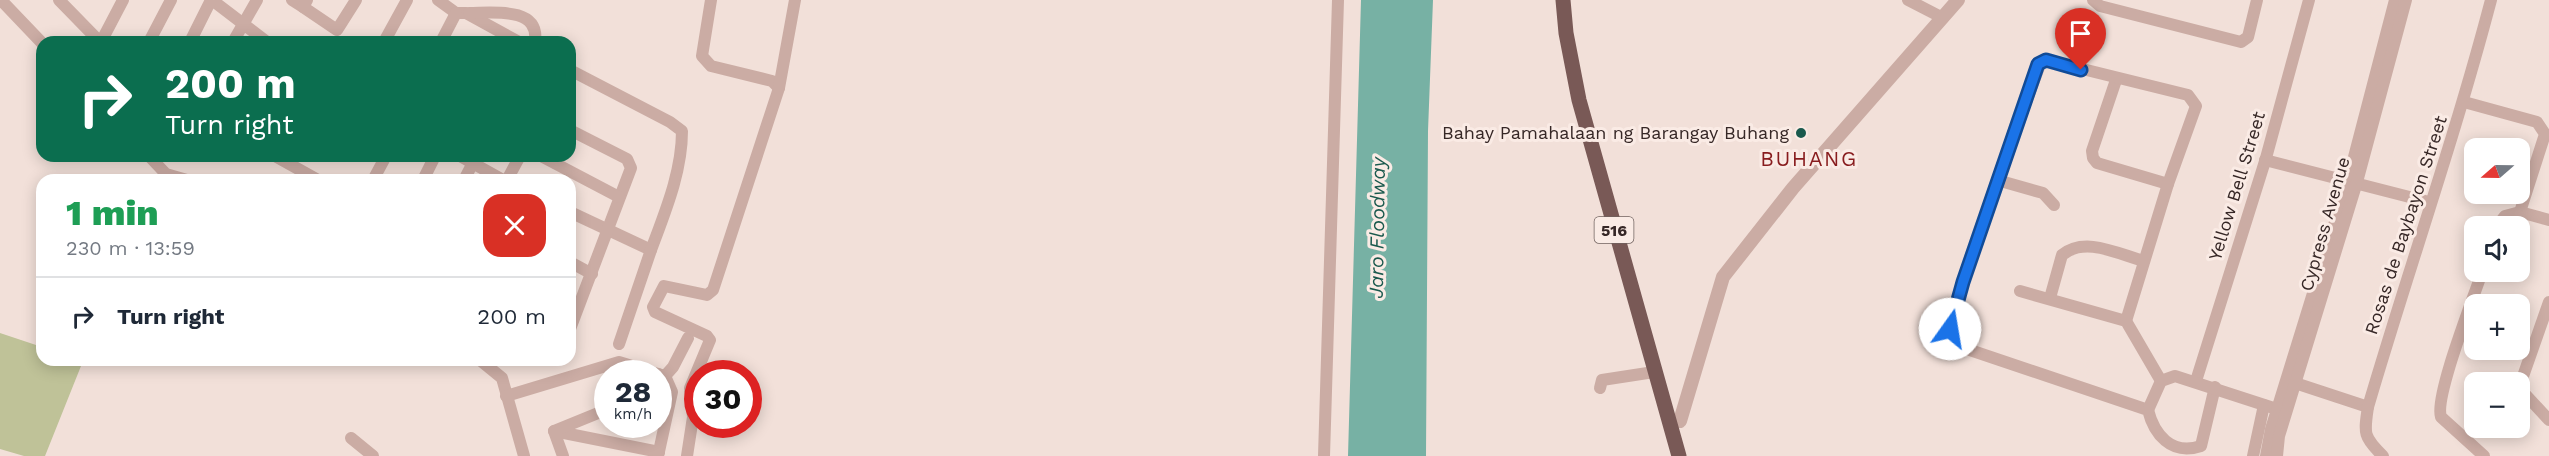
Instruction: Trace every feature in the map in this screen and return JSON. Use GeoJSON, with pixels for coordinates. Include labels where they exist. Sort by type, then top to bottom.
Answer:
{"type":"FeatureCollection","features":[{"type":"Feature","properties":{"kind":"main road","name":"516"},"geometry":{"type":"LineString","coordinates":[[1563,0],[1566,33],[1579,100],[1679,456]]}},
{"type":"Feature","properties":{"kind":"main road"},"geometry":{"type":"LineString","coordinates":[[1679,456],[1677,428],[1680,421]]}},
{"type":"Feature","properties":{"kind":"street"},"geometry":{"type":"LineString","coordinates":[[1,0],[36,37]]}},
{"type":"Feature","properties":{"kind":"street"},"geometry":{"type":"LineString","coordinates":[[104,36],[123,0]]}},
{"type":"Feature","properties":{"kind":"street"},"geometry":{"type":"LineString","coordinates":[[153,36],[171,0]]}},
{"type":"Feature","properties":{"kind":"street"},"geometry":{"type":"LineString","coordinates":[[193,36],[212,0],[259,36]]}},
{"type":"Feature","properties":{"kind":"street"},"geometry":{"type":"LineString","coordinates":[[236,36],[257,0]]}},
{"type":"Feature","properties":{"kind":"street"},"geometry":{"type":"LineString","coordinates":[[292,0],[305,4],[337,30],[356,0]]}},
{"type":"Feature","properties":{"kind":"street"},"geometry":{"type":"LineString","coordinates":[[387,36],[407,0]]}},
{"type":"Feature","properties":{"kind":"street"},"geometry":{"type":"LineString","coordinates":[[396,36],[415,0]]}},
{"type":"Feature","properties":{"kind":"street"},"geometry":{"type":"LineString","coordinates":[[438,0],[507,36]]}},
{"type":"Feature","properties":{"kind":"street"},"geometry":{"type":"LineString","coordinates":[[711,0],[702,56],[711,66],[772,81],[779,88]]}},
{"type":"Feature","properties":{"kind":"street"},"geometry":{"type":"LineString","coordinates":[[687,456],[693,417],[690,388],[711,340],[655,312],[653,307],[664,286],[707,295],[713,290],[779,88],[795,0]]}},
{"type":"Feature","properties":{"kind":"street"},"geometry":{"type":"LineString","coordinates":[[1324,456],[1338,0]]}},
{"type":"Feature","properties":{"kind":"street"},"geometry":{"type":"LineString","coordinates":[[1908,0],[1943,18]]}},
{"type":"Feature","properties":{"kind":"street"},"geometry":{"type":"LineString","coordinates":[[1680,421],[1699,349],[1723,277],[1793,188],[1958,0]]}},
{"type":"Feature","properties":{"kind":"street"},"geometry":{"type":"LineString","coordinates":[[2093,0],[2100,6],[2241,42],[2248,37],[2257,0]]}},
{"type":"Feature","properties":{"kind":"street","name":"Yellow Bell Street"},"geometry":{"type":"LineString","coordinates":[[2196,381],[2265,160],[2309,0]]}},
{"type":"Feature","properties":{"kind":"street","name":"Cypress Avenue"},"geometry":{"type":"LineString","coordinates":[[2353,181],[2395,0]]}},
{"type":"Feature","properties":{"kind":"street","name":"Cypress Avenue"},"geometry":{"type":"LineString","coordinates":[[2272,455],[2282,411],[2406,0]]}},
{"type":"Feature","properties":{"kind":"street","name":"Rosas de Baybayon Street"},"geometry":{"type":"LineString","coordinates":[[2383,456],[2368,442],[2365,435],[2368,407],[2429,202],[2464,102],[2491,0]]}},
{"type":"Feature","properties":{"kind":"street"},"geometry":{"type":"LineString","coordinates":[[66,3],[96,36]]}},
{"type":"Feature","properties":{"kind":"street"},"geometry":{"type":"LineString","coordinates":[[461,13],[508,12],[528,19],[535,31],[535,36]]}},
{"type":"Feature","properties":{"kind":"street"},"geometry":{"type":"LineString","coordinates":[[445,36],[461,13]]}},
{"type":"Feature","properties":{"kind":"street"},"geometry":{"type":"LineString","coordinates":[[2126,321],[2168,184],[2196,106],[2194,100],[2188,95],[2116,80],[2046,60],[2038,64],[1997,180],[1952,316],[1950,329],[1954,339],[1962,347],[2148,410]]}},
{"type":"Feature","properties":{"kind":"street"},"geometry":{"type":"LineString","coordinates":[[576,73],[670,122],[682,131],[675,184],[619,344]]}},
{"type":"Feature","properties":{"kind":"street"},"geometry":{"type":"LineString","coordinates":[[2116,80],[2092,151],[2093,158],[2097,163],[2168,184]]}},
{"type":"Feature","properties":{"kind":"street"},"geometry":{"type":"LineString","coordinates":[[2464,102],[2537,122],[2543,127],[2545,135],[2520,212]]}},
{"type":"Feature","properties":{"kind":"street"},"geometry":{"type":"LineString","coordinates":[[576,133],[631,163],[592,274],[576,302]]}},
{"type":"Feature","properties":{"kind":"street"},"geometry":{"type":"LineString","coordinates":[[2265,160],[2429,202]]}},
{"type":"Feature","properties":{"kind":"street"},"geometry":{"type":"LineString","coordinates":[[155,162],[166,174]]}},
{"type":"Feature","properties":{"kind":"street"},"geometry":{"type":"LineString","coordinates":[[284,162],[301,174]]}},
{"type":"Feature","properties":{"kind":"street"},"geometry":{"type":"LineString","coordinates":[[479,162],[496,174]]}},
{"type":"Feature","properties":{"kind":"street"},"geometry":{"type":"LineString","coordinates":[[552,162],[574,174]]}},
{"type":"Feature","properties":{"kind":"street"},"geometry":{"type":"LineString","coordinates":[[576,175],[619,198]]}},
{"type":"Feature","properties":{"kind":"street"},"geometry":{"type":"LineString","coordinates":[[1997,180],[2043,193],[2054,205]]}},
{"type":"Feature","properties":{"kind":"street"},"geometry":{"type":"LineString","coordinates":[[2505,216],[2520,212],[2549,220]]}},
{"type":"Feature","properties":{"kind":"street"},"geometry":{"type":"LineString","coordinates":[[576,215],[651,250]]}},
{"type":"Feature","properties":{"kind":"street"},"geometry":{"type":"LineString","coordinates":[[2050,297],[2062,255],[2076,246],[2087,245],[2144,261]]}},
{"type":"Feature","properties":{"kind":"street"},"geometry":{"type":"LineString","coordinates":[[576,265],[592,274]]}},
{"type":"Feature","properties":{"kind":"street"},"geometry":{"type":"LineString","coordinates":[[2479,282],[2443,390],[2440,412],[2442,417],[2484,456]]}},
{"type":"Feature","properties":{"kind":"street"},"geometry":{"type":"LineString","coordinates":[[2020,291],[2050,297],[2126,321],[2160,381]]}},
{"type":"Feature","properties":{"kind":"street"},"geometry":{"type":"LineString","coordinates":[[2549,304],[2521,382],[2523,392],[2549,420]]}},
{"type":"Feature","properties":{"kind":"street"},"geometry":{"type":"LineString","coordinates":[[672,368],[688,338]]}},
{"type":"Feature","properties":{"kind":"street"},"geometry":{"type":"LineString","coordinates":[[487,366],[502,378],[506,387],[506,396],[524,456]]}},
{"type":"Feature","properties":{"kind":"street"},"geometry":{"type":"LineString","coordinates":[[506,396],[594,370]]}},
{"type":"Feature","properties":{"kind":"street"},"geometry":{"type":"LineString","coordinates":[[1600,388],[1602,380],[1654,372]]}},
{"type":"Feature","properties":{"kind":"street"},"geometry":{"type":"LineString","coordinates":[[2215,387],[2201,446],[2187,454],[2172,453],[2161,445],[2153,430],[2148,410],[2160,381],[2175,376],[2215,387],[2282,411]]}},
{"type":"Feature","properties":{"kind":"street"},"geometry":{"type":"LineString","coordinates":[[2292,381],[2368,407]]}},
{"type":"Feature","properties":{"kind":"street"},"geometry":{"type":"LineString","coordinates":[[2253,456],[2264,405]]}},
{"type":"Feature","properties":{"kind":"street"},"geometry":{"type":"LineString","coordinates":[[554,432],[594,415]]}},
{"type":"Feature","properties":{"kind":"street"},"geometry":{"type":"LineString","coordinates":[[554,432],[659,454],[660,438]]}},
{"type":"Feature","properties":{"kind":"street"},"geometry":{"type":"LineString","coordinates":[[554,432],[563,456]]}},
{"type":"Feature","properties":{"kind":"street"},"geometry":{"type":"LineString","coordinates":[[351,438],[373,456]]}},
{"type":"Feature","properties":{"kind":"green space"},"geometry":{"type":"Polygon","coordinates":[[[0,333],[36,345],[36,366],[81,366],[45,456],[24,456],[0,449],[0,333]]]}},
{"type":"Feature","properties":{"kind":"water","name":"Jaro Floodway"},"geometry":{"type":"Polygon","coordinates":[[[1361,0],[1433,0],[1428,131],[1426,456],[1348,456],[1361,0]]]}},
{"type":"Feature","properties":{"kind":"place","name":"Bahay Pamahalaan ng Barangay Buhang"},"geometry":{"type":"Point","coordinates":[1801,133]}},
{"type":"Feature","properties":{"kind":"district","name":"BUHANG"},"geometry":{"type":"Point","coordinates":[1809,159]}},
{"type":"Feature","properties":{"kind":"route"},"geometry":{"type":"LineString","coordinates":[[1950,329],[1963,282],[2038,64],[2046,60],[2081,70]]}}]}
